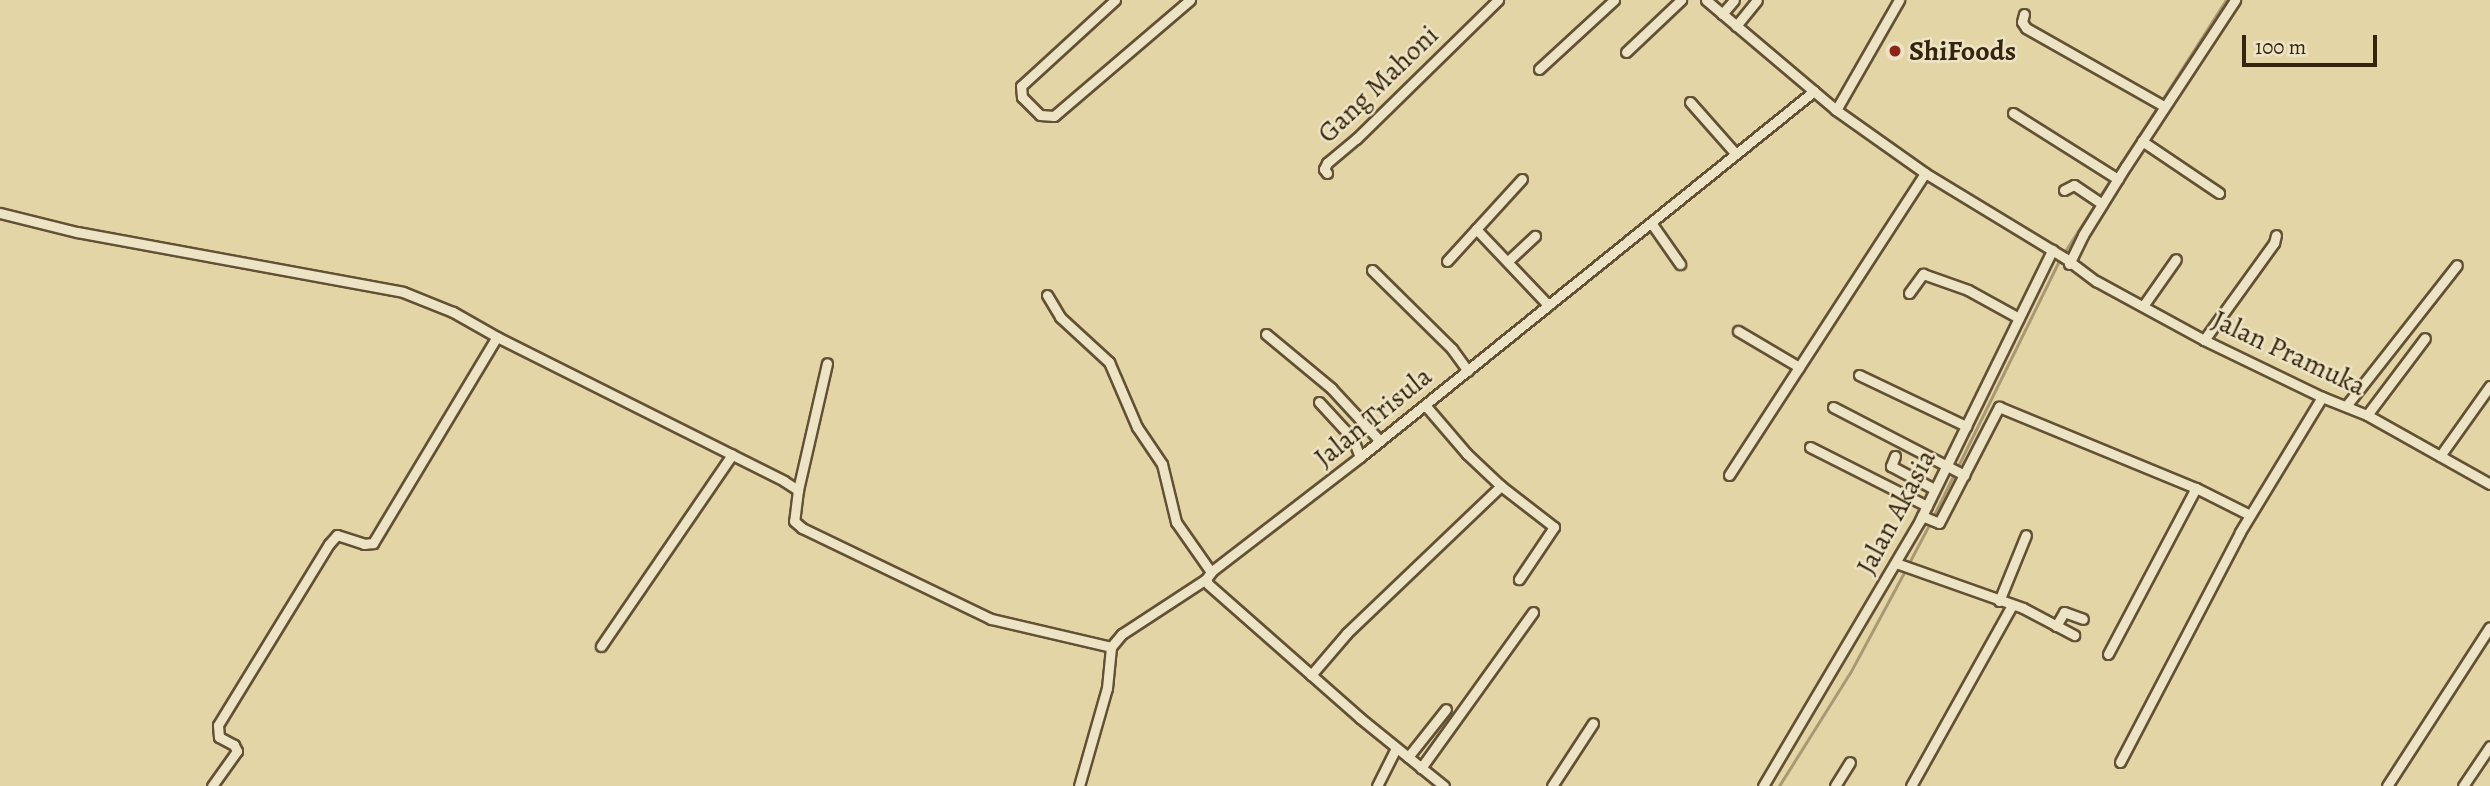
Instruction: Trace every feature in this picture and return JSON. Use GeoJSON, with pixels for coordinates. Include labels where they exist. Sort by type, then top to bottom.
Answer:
{"type":"FeatureCollection","features":[{"type":"Feature","properties":{"kind":"street"},"geometry":{"type":"LineString","coordinates":[[1115,0],[1021,86],[1022,97],[1040,115],[1054,116],[1190,0]]}},
{"type":"Feature","properties":{"kind":"street","name":"Gang Mahoni"},"geometry":{"type":"LineString","coordinates":[[1327,173],[1324,169],[1327,163],[1356,139],[1498,0]]}},
{"type":"Feature","properties":{"kind":"street"},"geometry":{"type":"LineString","coordinates":[[1539,69],[1614,0]]}},
{"type":"Feature","properties":{"kind":"street"},"geometry":{"type":"LineString","coordinates":[[1626,52],[1681,0]]}},
{"type":"Feature","properties":{"kind":"street"},"geometry":{"type":"LineString","coordinates":[[1706,0],[1836,110],[1925,173],[2054,251]]}},
{"type":"Feature","properties":{"kind":"street"},"geometry":{"type":"LineString","coordinates":[[1722,14],[1734,0]]}},
{"type":"Feature","properties":{"kind":"street"},"geometry":{"type":"LineString","coordinates":[[1736,26],[1757,0]]}},
{"type":"Feature","properties":{"kind":"street"},"geometry":{"type":"LineString","coordinates":[[1836,110],[1899,0]]}},
{"type":"Feature","properties":{"kind":"street"},"geometry":{"type":"LineString","coordinates":[[2067,261],[2112,175],[2142,141],[2160,103],[2235,0]]}},
{"type":"Feature","properties":{"kind":"street"},"geometry":{"type":"LineString","coordinates":[[2024,14],[2022,22],[2026,28],[2160,103]]}},
{"type":"Feature","properties":{"kind":"street","name":"Jalan Trisula"},"geometry":{"type":"LineString","coordinates":[[1111,647],[1131,627],[1209,576],[1360,457],[1814,91]]}},
{"type":"Feature","properties":{"kind":"street"},"geometry":{"type":"LineString","coordinates":[[1690,102],[1736,154]]}},
{"type":"Feature","properties":{"kind":"street"},"geometry":{"type":"LineString","coordinates":[[2013,113],[2112,175]]}},
{"type":"Feature","properties":{"kind":"street"},"geometry":{"type":"LineString","coordinates":[[2142,141],[2219,193]]}},
{"type":"Feature","properties":{"kind":"street"},"geometry":{"type":"LineString","coordinates":[[1729,475],[1925,173]]}},
{"type":"Feature","properties":{"kind":"street"},"geometry":{"type":"LineString","coordinates":[[1447,261],[1522,179]]}},
{"type":"Feature","properties":{"kind":"street"},"geometry":{"type":"LineString","coordinates":[[2064,190],[2074,185],[2097,200]]}},
{"type":"Feature","properties":{"kind":"street"},"geometry":{"type":"LineString","coordinates":[[0,213],[77,232],[402,292],[453,312],[497,337],[792,486]]}},
{"type":"Feature","properties":{"kind":"street"},"geometry":{"type":"LineString","coordinates":[[1652,224],[1680,264]]}},
{"type":"Feature","properties":{"kind":"street"},"geometry":{"type":"LineString","coordinates":[[1476,229],[1548,305]]}},
{"type":"Feature","properties":{"kind":"street"},"geometry":{"type":"LineString","coordinates":[[2204,340],[2274,243],[2276,235]]}},
{"type":"Feature","properties":{"kind":"street"},"geometry":{"type":"LineString","coordinates":[[1508,261],[1535,236]]}},
{"type":"Feature","properties":{"kind":"street","name":"Jalan Pramuka"},"geometry":{"type":"LineString","coordinates":[[2054,251],[2204,340],[2322,397],[2367,415],[2490,484]]}},
{"type":"Feature","properties":{"kind":"street","name":"Jalan Akasia"},"geometry":{"type":"LineString","coordinates":[[1763,786],[1900,566],[1924,517],[1934,489],[2054,251]]}},
{"type":"Feature","properties":{"kind":"street"},"geometry":{"type":"LineString","coordinates":[[2143,306],[2176,259]]}},
{"type":"Feature","properties":{"kind":"street"},"geometry":{"type":"LineString","coordinates":[[2346,406],[2457,265]]}},
{"type":"Feature","properties":{"kind":"street"},"geometry":{"type":"LineString","coordinates":[[1372,270],[1452,349],[1468,371]]}},
{"type":"Feature","properties":{"kind":"street"},"geometry":{"type":"LineString","coordinates":[[1909,293],[1923,274],[1968,290],[2019,318]]}},
{"type":"Feature","properties":{"kind":"street"},"geometry":{"type":"LineString","coordinates":[[1047,295],[1060,317],[1109,362],[1137,427],[1162,464],[1176,522],[1209,576],[1208,584],[1396,748],[1444,786]]}},
{"type":"Feature","properties":{"kind":"street"},"geometry":{"type":"LineString","coordinates":[[1738,331],[1799,367]]}},
{"type":"Feature","properties":{"kind":"street"},"geometry":{"type":"LineString","coordinates":[[1266,334],[1331,388],[1380,441]]}},
{"type":"Feature","properties":{"kind":"street"},"geometry":{"type":"LineString","coordinates":[[212,786],[237,751],[234,746],[219,737],[218,725],[329,544],[337,535],[364,544],[373,543],[497,337]]}},
{"type":"Feature","properties":{"kind":"street"},"geometry":{"type":"LineString","coordinates":[[2367,415],[2425,338]]}},
{"type":"Feature","properties":{"kind":"street"},"geometry":{"type":"LineString","coordinates":[[827,363],[792,486],[794,521],[802,528],[991,620],[1111,647],[1107,688],[1079,786]]}},
{"type":"Feature","properties":{"kind":"street"},"geometry":{"type":"LineString","coordinates":[[1859,375],[1966,426]]}},
{"type":"Feature","properties":{"kind":"street"},"geometry":{"type":"LineString","coordinates":[[2440,456],[2490,386]]}},
{"type":"Feature","properties":{"kind":"street"},"geometry":{"type":"LineString","coordinates":[[2120,762],[2249,515],[2322,397]]}},
{"type":"Feature","properties":{"kind":"street"},"geometry":{"type":"LineString","coordinates":[[1319,401],[1353,439],[1360,457]]}},
{"type":"Feature","properties":{"kind":"street"},"geometry":{"type":"LineString","coordinates":[[1425,405],[1467,454],[1501,486],[1554,527],[1519,579]]}},
{"type":"Feature","properties":{"kind":"street"},"geometry":{"type":"LineString","coordinates":[[1833,407],[1964,475]]}},
{"type":"Feature","properties":{"kind":"street"},"geometry":{"type":"LineString","coordinates":[[1924,517],[1936,523],[1945,514],[1999,407],[2196,488],[2249,515]]}},
{"type":"Feature","properties":{"kind":"street"},"geometry":{"type":"LineString","coordinates":[[1810,447],[1927,506]]}},
{"type":"Feature","properties":{"kind":"street"},"geometry":{"type":"LineString","coordinates":[[601,646],[732,455]]}},
{"type":"Feature","properties":{"kind":"street"},"geometry":{"type":"LineString","coordinates":[[1895,456],[1891,466],[1934,489]]}},
{"type":"Feature","properties":{"kind":"street"},"geometry":{"type":"LineString","coordinates":[[1311,675],[1347,633],[1501,486]]}},
{"type":"Feature","properties":{"kind":"street"},"geometry":{"type":"LineString","coordinates":[[2108,654],[2196,488]]}},
{"type":"Feature","properties":{"kind":"street"},"geometry":{"type":"LineString","coordinates":[[1999,601],[2026,535]]}},
{"type":"Feature","properties":{"kind":"street"},"geometry":{"type":"LineString","coordinates":[[1900,566],[2012,605],[2074,635]]}},
{"type":"Feature","properties":{"kind":"street"},"geometry":{"type":"LineString","coordinates":[[1911,786],[2012,605]]}},
{"type":"Feature","properties":{"kind":"street"},"geometry":{"type":"LineString","coordinates":[[1421,768],[1533,612]]}},
{"type":"Feature","properties":{"kind":"street"},"geometry":{"type":"LineString","coordinates":[[2056,626],[2064,612],[2083,619]]}},
{"type":"Feature","properties":{"kind":"street"},"geometry":{"type":"LineString","coordinates":[[2387,786],[2490,627]]}},
{"type":"Feature","properties":{"kind":"street"},"geometry":{"type":"LineString","coordinates":[[1408,757],[1447,709]]}},
{"type":"Feature","properties":{"kind":"street"},"geometry":{"type":"LineString","coordinates":[[1552,786],[1593,723]]}},
{"type":"Feature","properties":{"kind":"street"},"geometry":{"type":"LineString","coordinates":[[2463,786],[2490,746]]}},
{"type":"Feature","properties":{"kind":"street"},"geometry":{"type":"LineString","coordinates":[[1377,786],[1396,748]]}},
{"type":"Feature","properties":{"kind":"street"},"geometry":{"type":"LineString","coordinates":[[1835,786],[1850,762]]}},
{"type":"Feature","properties":{"kind":"waterway"},"geometry":{"type":"LineString","coordinates":[[2162,100],[2226,0]]}},
{"type":"Feature","properties":{"kind":"waterway"},"geometry":{"type":"LineString","coordinates":[[2114,174],[2158,106]]}},
{"type":"Feature","properties":{"kind":"waterway"},"geometry":{"type":"LineString","coordinates":[[2099,197],[2111,179]]}},
{"type":"Feature","properties":{"kind":"waterway"},"geometry":{"type":"LineString","coordinates":[[2064,253],[2096,203]]}},
{"type":"Feature","properties":{"kind":"waterway"},"geometry":{"type":"LineString","coordinates":[[1933,517],[2060,259]]}},
{"type":"Feature","properties":{"kind":"waterway"},"geometry":{"type":"LineString","coordinates":[[1909,563],[1930,523]]}},
{"type":"Feature","properties":{"kind":"waterway"},"geometry":{"type":"LineString","coordinates":[[1779,786],[1850,673],[1906,569]]}},
{"type":"Feature","properties":{"kind":"place","name":"ShiFoods"},"geometry":{"type":"Point","coordinates":[1895,51]}}]}
